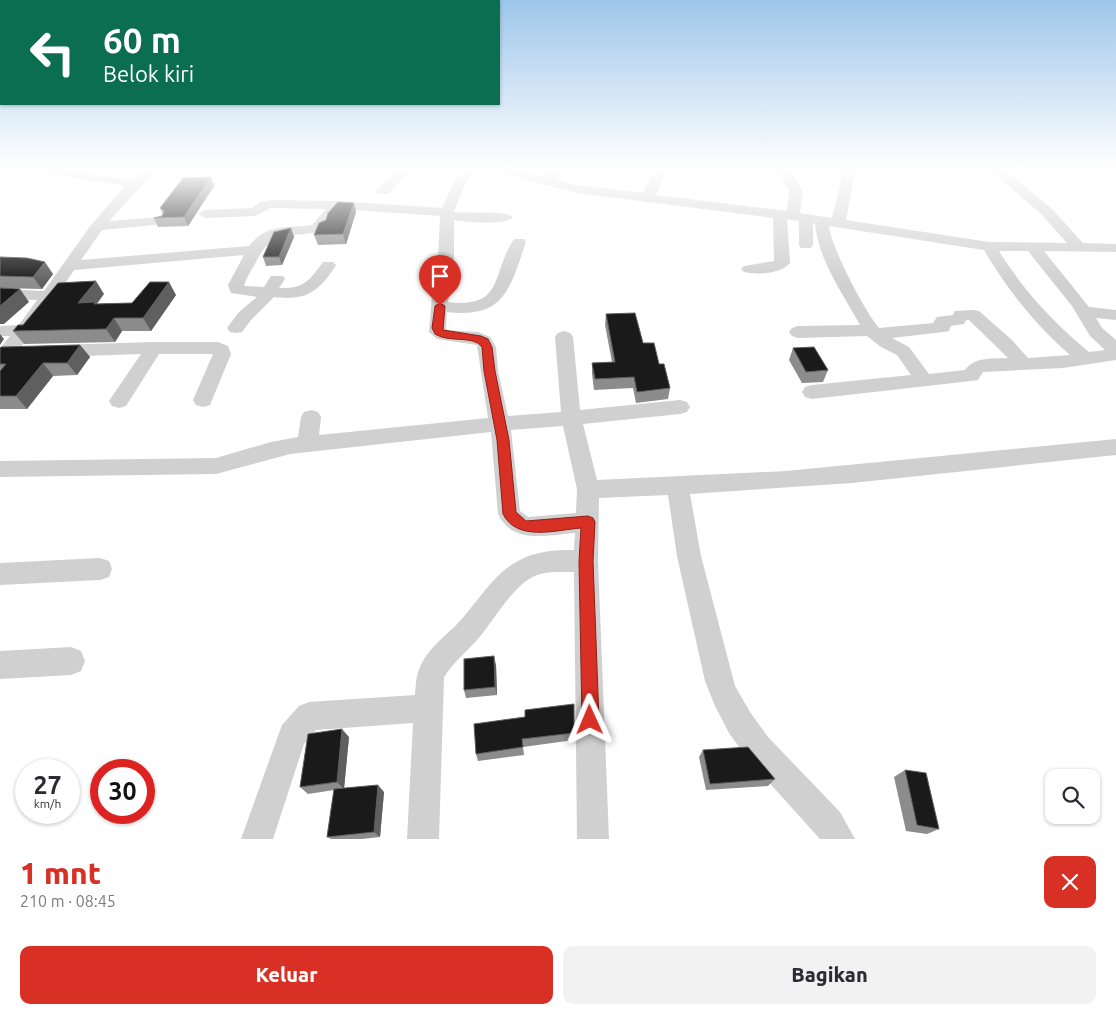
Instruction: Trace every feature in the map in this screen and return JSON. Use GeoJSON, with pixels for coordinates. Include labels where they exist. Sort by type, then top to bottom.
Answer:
{"type":"FeatureCollection","features":[{"type":"Feature","properties":{"kind":"street"},"geometry":{"type":"LineString","coordinates":[[3,356],[116,206]]}},
{"type":"Feature","properties":{"kind":"street"},"geometry":{"type":"LineString","coordinates":[[205,214],[255,212],[267,206]]}},
{"type":"Feature","properties":{"kind":"street"},"geometry":{"type":"LineString","coordinates":[[328,265],[320,279],[306,291],[288,293],[273,285],[241,291],[236,288],[254,250],[265,237],[276,231],[317,228],[335,206]]}},
{"type":"Feature","properties":{"kind":"street"},"geometry":{"type":"LineString","coordinates":[[350,206],[447,214],[469,218],[506,217]]}},
{"type":"Feature","properties":{"kind":"street"},"geometry":{"type":"LineString","coordinates":[[450,206],[447,214],[446,258],[441,284],[437,328],[438,332],[443,335],[478,338],[484,341],[487,347],[489,371],[501,422],[509,514],[516,522],[526,527],[588,522]]}},
{"type":"Feature","properties":{"kind":"street"},"geometry":{"type":"LineString","coordinates":[[706,206],[989,246],[1116,248]]}},
{"type":"Feature","properties":{"kind":"street"},"geometry":{"type":"LineString","coordinates":[[749,269],[777,266],[782,263],[794,206]]}},
{"type":"Feature","properties":{"kind":"street"},"geometry":{"type":"LineString","coordinates":[[836,206],[824,234],[837,269],[873,332],[887,343],[903,351],[925,381]]}},
{"type":"Feature","properties":{"kind":"street"},"geometry":{"type":"LineString","coordinates":[[1040,206],[1078,246]]}},
{"type":"Feature","properties":{"kind":"street"},"geometry":{"type":"LineString","coordinates":[[793,217],[806,245]]}},
{"type":"Feature","properties":{"kind":"street"},"geometry":{"type":"LineString","coordinates":[[99,226],[160,221]]}},
{"type":"Feature","properties":{"kind":"street"},"geometry":{"type":"LineString","coordinates":[[440,306],[467,309],[488,304],[495,298],[502,286],[519,242]]}},
{"type":"Feature","properties":{"kind":"street"},"geometry":{"type":"LineString","coordinates":[[989,246],[1006,276],[1040,316],[1054,332],[1086,358]]}},
{"type":"Feature","properties":{"kind":"street"},"geometry":{"type":"LineString","coordinates":[[1032,246],[1084,312],[1096,332],[1116,352]]}},
{"type":"Feature","properties":{"kind":"street"},"geometry":{"type":"LineString","coordinates":[[70,266],[254,250]]}},
{"type":"Feature","properties":{"kind":"street"},"geometry":{"type":"LineString","coordinates":[[236,328],[241,320],[262,302],[273,285]]}},
{"type":"Feature","properties":{"kind":"street"},"geometry":{"type":"LineString","coordinates":[[0,294],[49,296]]}},
{"type":"Feature","properties":{"kind":"street"},"geometry":{"type":"LineString","coordinates":[[1084,312],[1116,315]]}},
{"type":"Feature","properties":{"kind":"street"},"geometry":{"type":"LineString","coordinates":[[798,332],[873,332],[943,327],[941,323],[943,321],[958,320],[960,315],[973,315],[1006,344],[1023,364]]}},
{"type":"Feature","properties":{"kind":"street"},"geometry":{"type":"LineString","coordinates":[[0,331],[24,330]]}},
{"type":"Feature","properties":{"kind":"street"},"geometry":{"type":"LineString","coordinates":[[564,337],[571,418],[588,489],[586,561],[594,839]]}},
{"type":"Feature","properties":{"kind":"street"},"geometry":{"type":"LineString","coordinates":[[3,356],[31,352],[154,348],[215,348],[222,350],[203,400]]}},
{"type":"Feature","properties":{"kind":"street"},"geometry":{"type":"LineString","coordinates":[[119,401],[154,348]]}},
{"type":"Feature","properties":{"kind":"street"},"geometry":{"type":"LineString","coordinates":[[812,392],[971,375],[978,366],[1063,362],[1116,352]]}},
{"type":"Feature","properties":{"kind":"street"},"geometry":{"type":"LineString","coordinates":[[0,469],[216,466],[280,448],[501,422],[571,418],[680,407]]}},
{"type":"Feature","properties":{"kind":"street"},"geometry":{"type":"LineString","coordinates":[[307,445],[312,417]]}},
{"type":"Feature","properties":{"kind":"street"},"geometry":{"type":"LineString","coordinates":[[588,489],[678,488],[814,478],[1116,448]]}},
{"type":"Feature","properties":{"kind":"street"},"geometry":{"type":"LineString","coordinates":[[678,488],[689,556],[724,696],[754,745],[822,816],[839,839]]}},
{"type":"Feature","properties":{"kind":"street"},"geometry":{"type":"LineString","coordinates":[[424,839],[430,675],[435,664],[467,632],[515,576],[536,565],[586,561]]}},
{"type":"Feature","properties":{"kind":"street"},"geometry":{"type":"LineString","coordinates":[[0,574],[100,569]]}},
{"type":"Feature","properties":{"kind":"street"},"geometry":{"type":"LineString","coordinates":[[0,664],[71,661]]}},
{"type":"Feature","properties":{"kind":"street"},"geometry":{"type":"LineString","coordinates":[[258,839],[292,735],[309,716],[428,708]]}},
{"type":"Feature","properties":{"kind":"building"},"geometry":{"type":"Polygon","coordinates":[[[161,206],[191,206],[184,217],[154,218],[162,216],[164,211],[160,208],[161,206]]]}},
{"type":"Feature","properties":{"kind":"building"},"geometry":{"type":"Polygon","coordinates":[[[334,206],[353,206],[343,234],[314,235],[319,223],[326,220],[328,213],[334,206]]]}},
{"type":"Feature","properties":{"kind":"building"},"geometry":{"type":"Polygon","coordinates":[[[291,228],[279,257],[263,257],[274,232],[291,228]]]}},
{"type":"Feature","properties":{"kind":"building"},"geometry":{"type":"Polygon","coordinates":[[[0,257],[27,258],[45,262],[33,277],[0,276],[0,257]]]}},
{"type":"Feature","properties":{"kind":"building"},"geometry":{"type":"Polygon","coordinates":[[[96,281],[78,303],[132,303],[150,282],[169,282],[143,318],[114,318],[106,329],[13,331],[18,325],[23,325],[58,283],[96,281]]]}},
{"type":"Feature","properties":{"kind":"building"},"geometry":{"type":"Polygon","coordinates":[[[0,288],[20,289],[0,306],[0,288]]]}},
{"type":"Feature","properties":{"kind":"building"},"geometry":{"type":"Polygon","coordinates":[[[635,313],[643,343],[654,343],[659,364],[664,364],[670,388],[637,392],[634,377],[595,379],[592,363],[615,362],[606,314],[635,313]]]}},
{"type":"Feature","properties":{"kind":"building"},"geometry":{"type":"Polygon","coordinates":[[[80,345],[67,363],[43,363],[16,396],[0,396],[0,371],[6,364],[0,364],[1,347],[80,345]]]}},
{"type":"Feature","properties":{"kind":"building"},"geometry":{"type":"Polygon","coordinates":[[[814,347],[828,370],[806,372],[793,348],[814,347]]]}},
{"type":"Feature","properties":{"kind":"building"},"geometry":{"type":"Polygon","coordinates":[[[494,656],[495,687],[464,690],[464,659],[494,656]]]}},
{"type":"Feature","properties":{"kind":"building"},"geometry":{"type":"Polygon","coordinates":[[[574,704],[574,733],[522,739],[523,747],[476,754],[474,724],[525,717],[525,710],[574,704]]]}},
{"type":"Feature","properties":{"kind":"building"},"geometry":{"type":"Polygon","coordinates":[[[342,729],[337,782],[300,787],[308,734],[342,729]]]}},
{"type":"Feature","properties":{"kind":"building"},"geometry":{"type":"Polygon","coordinates":[[[748,747],[775,779],[710,784],[703,750],[748,747]]]}},
{"type":"Feature","properties":{"kind":"building"},"geometry":{"type":"Polygon","coordinates":[[[905,770],[926,773],[939,829],[917,825],[905,770]]]}},
{"type":"Feature","properties":{"kind":"building"},"geometry":{"type":"Polygon","coordinates":[[[378,785],[374,832],[327,837],[334,789],[378,785]]]}},
{"type":"Feature","properties":{"kind":"route"},"geometry":{"type":"LineString","coordinates":[[440,306],[438,332],[443,335],[478,338],[484,341],[487,347],[489,371],[501,422],[509,514],[516,522],[526,527],[588,522],[586,561],[590,720]]}}]}
